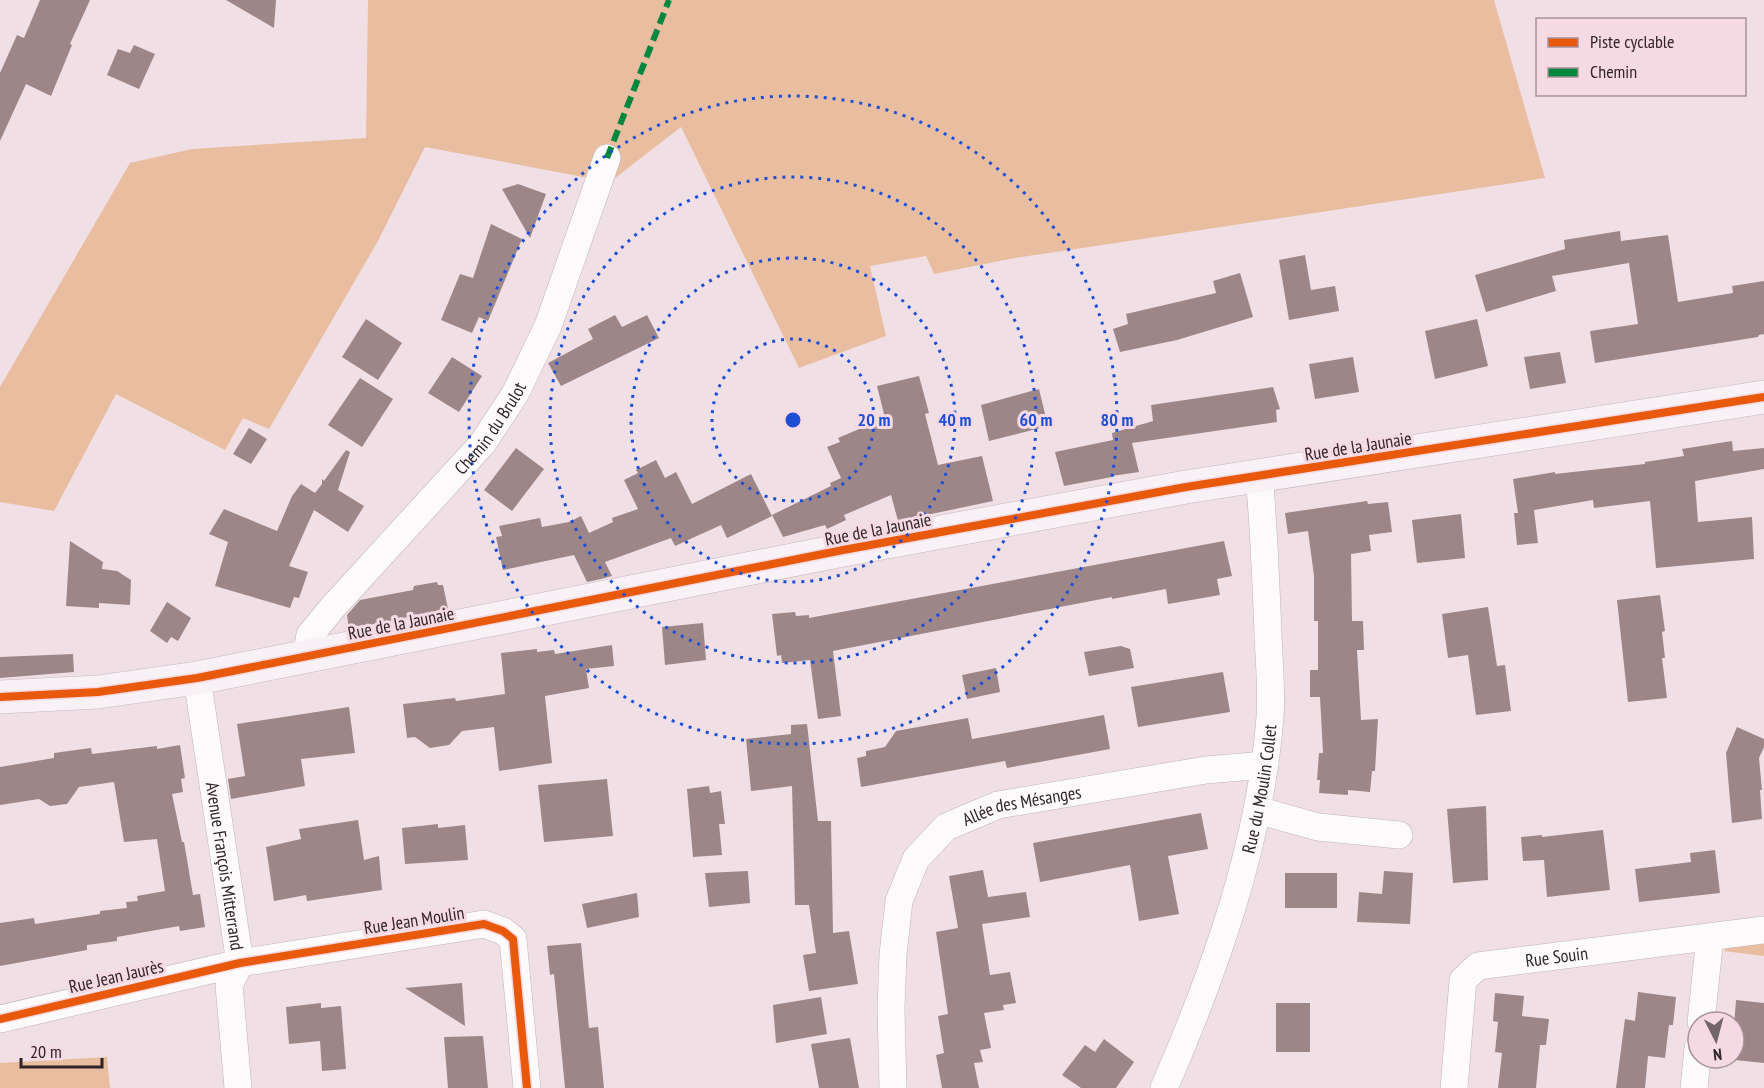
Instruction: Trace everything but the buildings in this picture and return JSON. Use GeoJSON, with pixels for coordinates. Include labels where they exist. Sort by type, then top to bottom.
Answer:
{"type":"FeatureCollection","features":[{"type":"Feature","properties":{"kind":"main road","name":"Rue de la Jaunaie"},"geometry":{"type":"LineString","coordinates":[[0,697],[98,692],[197,678],[843,550],[1186,487],[1764,397]]}},
{"type":"Feature","properties":{"kind":"street","name":"Chemin du Brulot"},"geometry":{"type":"LineString","coordinates":[[306,657],[310,635],[483,443],[515,394],[548,326],[607,158]]}},
{"type":"Feature","properties":{"kind":"street","name":"Rue du Moulin Collet"},"geometry":{"type":"LineString","coordinates":[[1164,1088],[1183,1044],[1236,899],[1265,765],[1270,714],[1264,520],[1259,476]]}},
{"type":"Feature","properties":{"kind":"street","name":"Avenue François Mitterrand"},"geometry":{"type":"LineString","coordinates":[[197,678],[240,963],[229,985],[238,1088]]}},
{"type":"Feature","properties":{"kind":"street","name":"Allée des Mésanges"},"geometry":{"type":"LineString","coordinates":[[893,1088],[891,998],[899,901],[916,859],[946,827],[998,805],[1206,770],[1265,765]]}},
{"type":"Feature","properties":{"kind":"street"},"geometry":{"type":"LineString","coordinates":[[1257,810],[1318,827],[1399,835]]}},
{"type":"Feature","properties":{"kind":"street","name":"Rue Jean Moulin"},"geometry":{"type":"LineString","coordinates":[[240,963],[484,924],[503,931],[513,939],[527,1088]]}},
{"type":"Feature","properties":{"kind":"street","name":"Rue Souin"},"geometry":{"type":"LineString","coordinates":[[1454,1088],[1464,980],[1478,966],[1764,930]]}},
{"type":"Feature","properties":{"kind":"street"},"geometry":{"type":"LineString","coordinates":[[1702,1010],[1710,937]]}},
{"type":"Feature","properties":{"kind":"street","name":"Rue Jean Jaurès"},"geometry":{"type":"LineString","coordinates":[[0,1019],[240,963]]}},
{"type":"Feature","properties":{"kind":"street"},"geometry":{"type":"LineString","coordinates":[[1694,1088],[1696,1070]]}},
{"type":"Feature","properties":{"kind":"shaded area"},"geometry":{"type":"Polygon","coordinates":[[[368,0],[1494,0],[1545,178],[1015,258],[934,274],[926,256],[870,266],[886,336],[799,368],[681,127],[610,182],[425,147],[378,241],[269,429],[243,418],[225,450],[116,394],[54,511],[0,502],[0,387],[130,163],[192,149],[366,138],[368,0]]]}},
{"type":"Feature","properties":{"kind":"shaded area"},"geometry":{"type":"Polygon","coordinates":[[[1764,940],[1764,956],[1724,951],[1726,948],[1764,940]]]}},
{"type":"Feature","properties":{"kind":"shaded area"},"geometry":{"type":"Polygon","coordinates":[[[107,1057],[110,1088],[0,1088],[0,1063],[107,1057]]]}},
{"type":"Feature","properties":{"kind":"marked path"},"geometry":{"type":"LineString","coordinates":[[607,158],[669,0]]}},
{"type":"Feature","properties":{"kind":"cycle path"},"geometry":{"type":"LineString","coordinates":[[0,697],[98,692],[197,678],[843,550],[1186,487],[1764,397]]}},
{"type":"Feature","properties":{"kind":"cycle path"},"geometry":{"type":"LineString","coordinates":[[0,1019],[240,963],[484,924],[503,931],[513,939],[527,1088]]}}]}
